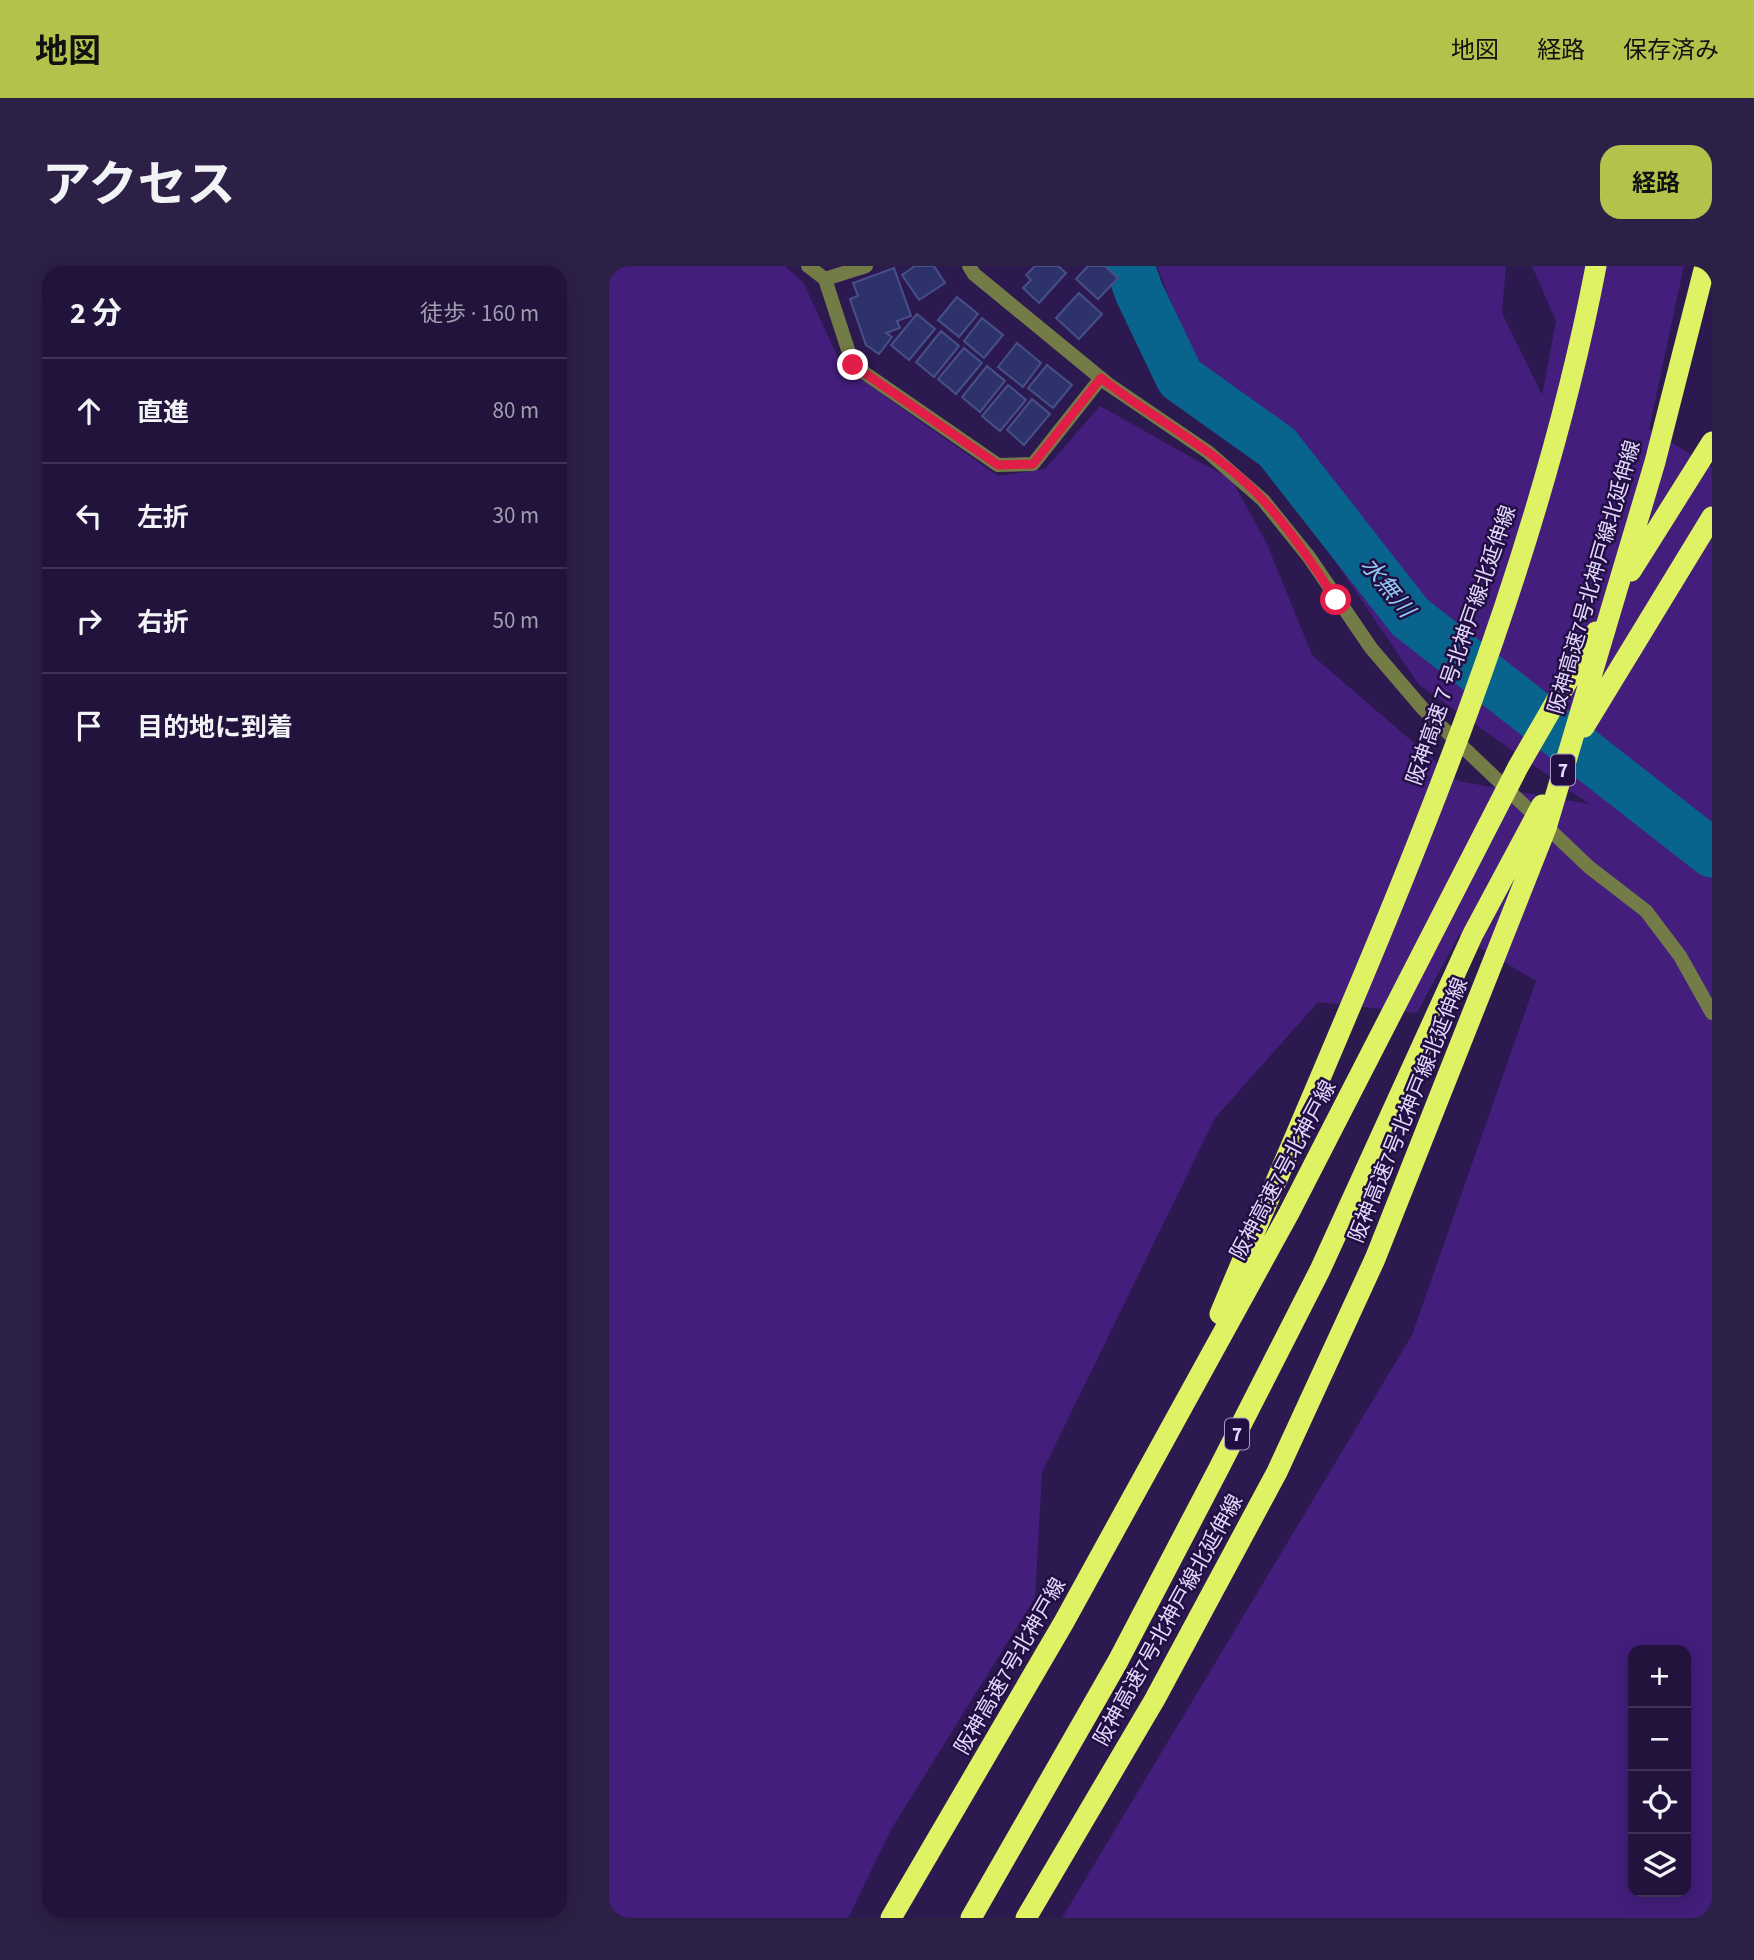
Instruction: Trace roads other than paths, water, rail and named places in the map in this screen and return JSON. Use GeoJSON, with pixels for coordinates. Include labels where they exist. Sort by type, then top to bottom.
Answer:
{"type":"FeatureCollection","features":[{"type":"Feature","properties":{"kind":"highway","name":"阪神高速７号北神戸線北延伸線"},"geometry":{"type":"LineString","coordinates":[[1065,1622],[1198,1366],[1443,776],[1506,605],[1546,469],[1596,266]]}},
{"type":"Feature","properties":{"kind":"highway","name":"阪神高速7号北神戸線北延伸線"},"geometry":{"type":"LineString","coordinates":[[1026,1918],[1155,1699],[1277,1472],[1375,1259],[1546,828],[1655,462],[1705,266]]}},
{"type":"Feature","properties":{"kind":"highway","name":"阪神高速7号北神戸線"},"geometry":{"type":"LineString","coordinates":[[891,1918],[1065,1622],[1289,1213],[1387,1027],[1518,767],[1655,530],[1712,443]]}},
{"type":"Feature","properties":{"kind":"highway","name":"7"},"geometry":{"type":"LineString","coordinates":[[971,1918],[1118,1661],[1226,1455],[1320,1270],[1473,934],[1588,719],[1712,517]]}},
{"type":"Feature","properties":{"kind":"street"},"geometry":{"type":"LineString","coordinates":[[808,266],[825,279],[853,365],[998,465],[1033,464],[1101,378]]}},
{"type":"Feature","properties":{"kind":"street"},"geometry":{"type":"LineString","coordinates":[[825,279],[866,266]]}},
{"type":"Feature","properties":{"kind":"street"},"geometry":{"type":"LineString","coordinates":[[969,266],[974,274],[1101,378],[1208,452],[1263,499],[1309,557],[1371,648],[1424,710],[1589,867],[1646,911],[1680,956],[1712,1013]]}},
{"type":"Feature","properties":{"kind":"waterway","name":"水無川"},"geometry":{"type":"LineString","coordinates":[[1130,266],[1139,292],[1180,378],[1277,447],[1410,617],[1712,853]]}}]}
